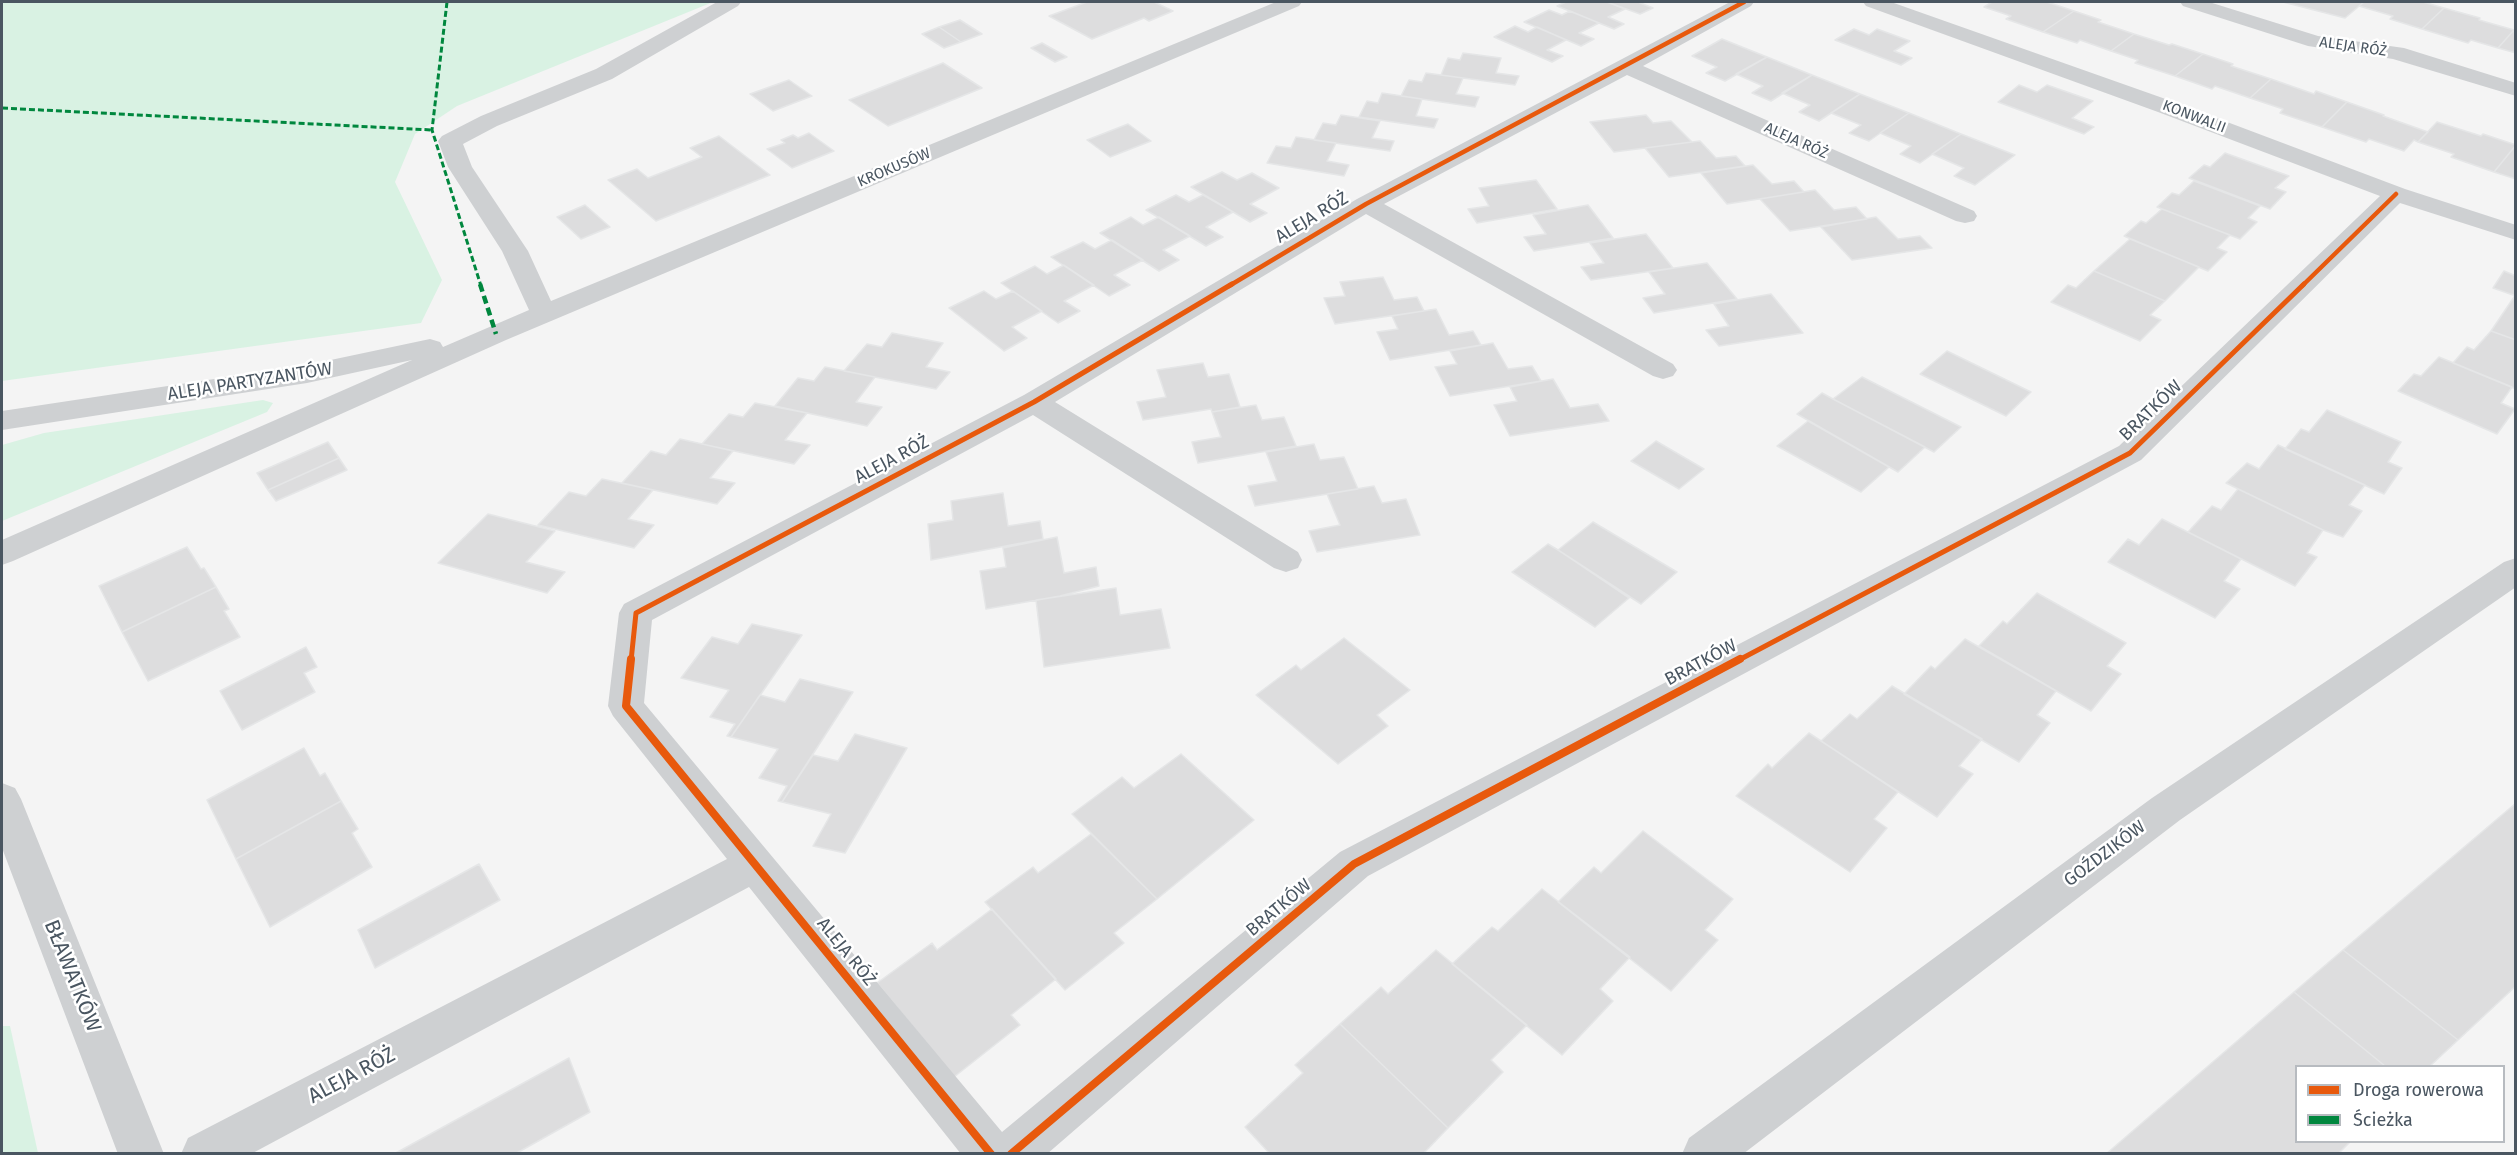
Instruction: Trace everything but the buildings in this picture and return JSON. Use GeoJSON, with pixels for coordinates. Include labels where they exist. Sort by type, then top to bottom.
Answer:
{"type":"FeatureCollection","features":[{"type":"Feature","properties":{"kind":"street"},"geometry":{"type":"LineString","coordinates":[[544,314],[515,251],[460,167],[450,141],[489,121],[604,74],[731,2]]}},
{"type":"Feature","properties":{"kind":"street","name":"KROKUSÓW"},"geometry":{"type":"LineString","coordinates":[[496,333],[1292,2]]}},
{"type":"Feature","properties":{"kind":"street","name":"ALEJA RÓŻ"},"geometry":{"type":"LineString","coordinates":[[992,1154],[626,706],[636,613],[1034,402],[1365,204],[1626,67],[1744,2]]}},
{"type":"Feature","properties":{"kind":"street","name":"KONWALII"},"geometry":{"type":"LineString","coordinates":[[1873,2],[2166,106],[2396,194],[2516,233]]}},
{"type":"Feature","properties":{"kind":"street","name":"ALEJA RÓŻ"},"geometry":{"type":"LineString","coordinates":[[2190,2],[2315,42],[2396,53],[2516,90]]}},
{"type":"Feature","properties":{"kind":"street","name":"ALEJA RÓŻ"},"geometry":{"type":"LineString","coordinates":[[1626,67],[1965,216]]}},
{"type":"Feature","properties":{"kind":"street","name":"BRATKÓW"},"geometry":{"type":"LineString","coordinates":[[1011,1154],[1354,864],[2130,453],[2396,194]]}},
{"type":"Feature","properties":{"kind":"street","name":"ALEJA RÓŻ"},"geometry":{"type":"LineString","coordinates":[[1365,204],[1663,370]]}},
{"type":"Feature","properties":{"kind":"street"},"geometry":{"type":"LineString","coordinates":[[2,553],[496,333]]}},
{"type":"Feature","properties":{"kind":"street","name":"ALEJA PARTYZANTÓW"},"geometry":{"type":"LineString","coordinates":[[2,420],[307,374],[496,333]]}},
{"type":"Feature","properties":{"kind":"street"},"geometry":{"type":"LineString","coordinates":[[1034,402],[1286,560]]}},
{"type":"Feature","properties":{"kind":"street","name":"GOŹDZIKÓW"},"geometry":{"type":"LineString","coordinates":[[1705,1154],[2166,809],[2516,570]]}},
{"type":"Feature","properties":{"kind":"street","name":"BŁAWATKÓW"},"geometry":{"type":"LineString","coordinates":[[2,799],[141,1154]]}},
{"type":"Feature","properties":{"kind":"street","name":"ALEJA RÓŻ"},"geometry":{"type":"LineString","coordinates":[[204,1154],[755,864]]}},
{"type":"Feature","properties":{"kind":"green space"},"geometry":{"type":"Polygon","coordinates":[[[2,2],[713,2],[457,106],[415,134],[395,182],[442,280],[421,323],[2,381],[2,2]]]}},
{"type":"Feature","properties":{"kind":"green space"},"geometry":{"type":"Polygon","coordinates":[[[263,400],[273,403],[267,412],[2,521],[2,445],[44,433],[263,400]]]}},
{"type":"Feature","properties":{"kind":"green space"},"geometry":{"type":"Polygon","coordinates":[[[2,1026],[10,1026],[38,1153],[2,1153],[2,1026]]]}},
{"type":"Feature","properties":{"kind":"marked path"},"geometry":{"type":"LineString","coordinates":[[447,2],[432,130],[496,334]]}},
{"type":"Feature","properties":{"kind":"marked path"},"geometry":{"type":"LineString","coordinates":[[2,108],[432,130]]}},
{"type":"Feature","properties":{"kind":"cycle path"},"geometry":{"type":"LineString","coordinates":[[991,1154],[626,706],[636,613],[1034,402],[1366,204],[1744,2]]}},
{"type":"Feature","properties":{"kind":"cycle path"},"geometry":{"type":"LineString","coordinates":[[1011,1154],[1354,864],[2130,453],[2396,194]]}}]}
